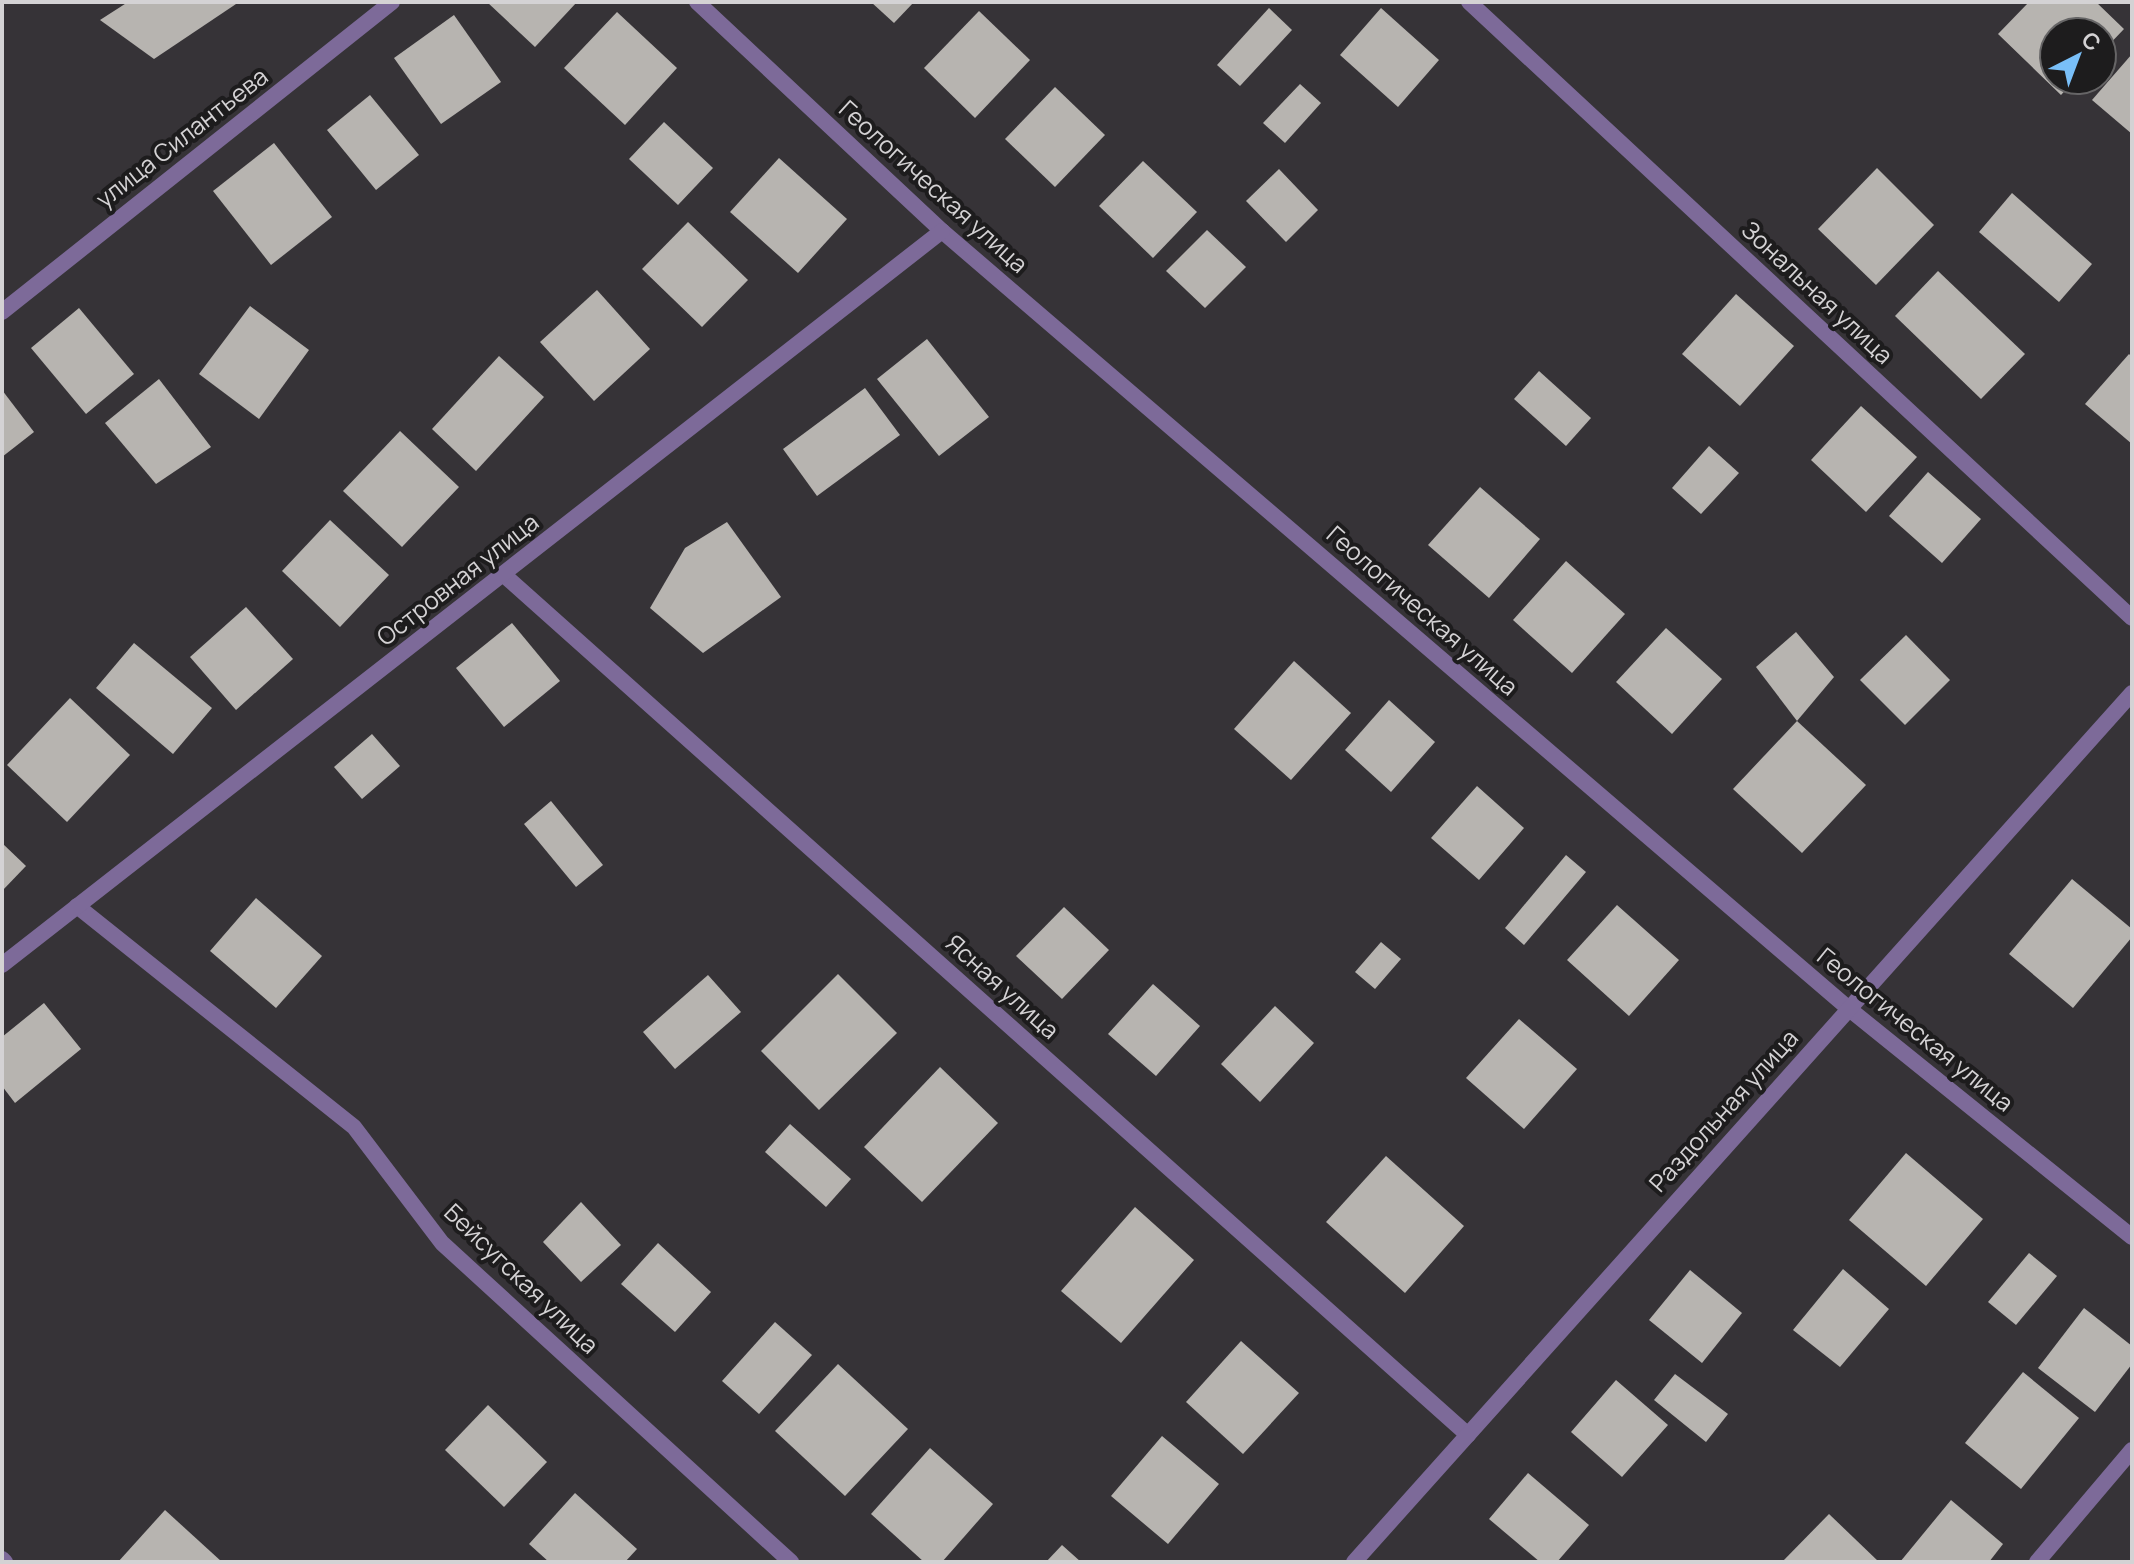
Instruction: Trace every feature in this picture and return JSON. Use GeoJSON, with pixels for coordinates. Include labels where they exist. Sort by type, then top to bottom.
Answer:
{"type":"FeatureCollection","features":[{"type":"Feature","properties":{"kind":"street","name":"улица Силантьева"},"geometry":{"type":"LineString","coordinates":[[2,312],[392,2]]}},
{"type":"Feature","properties":{"kind":"street","name":"Геологическая улица"},"geometry":{"type":"LineString","coordinates":[[697,2],[942,231],[1848,1008],[2132,1237]]}},
{"type":"Feature","properties":{"kind":"street","name":"Зональная улица"},"geometry":{"type":"LineString","coordinates":[[1469,2],[2132,618]]}},
{"type":"Feature","properties":{"kind":"street","name":"Островная улица"},"geometry":{"type":"LineString","coordinates":[[2,965],[942,231]]}},
{"type":"Feature","properties":{"kind":"street","name":"Ясная улица"},"geometry":{"type":"LineString","coordinates":[[504,575],[1468,1435]]}},
{"type":"Feature","properties":{"kind":"street","name":"Раздольная улица"},"geometry":{"type":"LineString","coordinates":[[1354,1562],[2132,693]]}},
{"type":"Feature","properties":{"kind":"street","name":"Бейсугская улица"},"geometry":{"type":"LineString","coordinates":[[77,906],[354,1127],[442,1243],[791,1562]]}},
{"type":"Feature","properties":{"kind":"street"},"geometry":{"type":"LineString","coordinates":[[2037,1562],[2132,1450]]}},
{"type":"Feature","properties":{"kind":"building"},"geometry":{"type":"Polygon","coordinates":[[[128,2],[239,2],[154,59],[100,20],[128,2]]]}},
{"type":"Feature","properties":{"kind":"building"},"geometry":{"type":"Polygon","coordinates":[[[487,2],[577,2],[535,47],[487,2]]]}},
{"type":"Feature","properties":{"kind":"building"},"geometry":{"type":"Polygon","coordinates":[[[871,2],[914,2],[894,23],[871,2]]]}},
{"type":"Feature","properties":{"kind":"building"},"geometry":{"type":"Polygon","coordinates":[[[2029,2],[2096,2],[2111,16],[2038,16],[2038,73],[1998,34],[2029,2]]]}},
{"type":"Feature","properties":{"kind":"building"},"geometry":{"type":"Polygon","coordinates":[[[1269,8],[1292,30],[1240,86],[1217,65],[1269,8]]]}},
{"type":"Feature","properties":{"kind":"building"},"geometry":{"type":"Polygon","coordinates":[[[1381,8],[1439,60],[1398,107],[1340,55],[1381,8]]]}},
{"type":"Feature","properties":{"kind":"building"},"geometry":{"type":"Polygon","coordinates":[[[979,11],[1030,60],[975,118],[924,68],[979,11]]]}},
{"type":"Feature","properties":{"kind":"building"},"geometry":{"type":"Polygon","coordinates":[[[617,12],[677,68],[625,125],[564,68],[617,12]]]}},
{"type":"Feature","properties":{"kind":"building"},"geometry":{"type":"Polygon","coordinates":[[[454,15],[501,82],[441,124],[394,58],[454,15]]]}},
{"type":"Feature","properties":{"kind":"building"},"geometry":{"type":"Polygon","coordinates":[[[2132,54],[2132,134],[2092,100],[2095,96],[2118,96],[2118,70],[2132,54]]]}},
{"type":"Feature","properties":{"kind":"building"},"geometry":{"type":"Polygon","coordinates":[[[1300,84],[1321,103],[1285,143],[1263,123],[1300,84]]]}},
{"type":"Feature","properties":{"kind":"building"},"geometry":{"type":"Polygon","coordinates":[[[1055,87],[1105,135],[1055,187],[1005,139],[1055,87]]]}},
{"type":"Feature","properties":{"kind":"building"},"geometry":{"type":"Polygon","coordinates":[[[370,95],[419,155],[376,190],[327,130],[370,95]]]}},
{"type":"Feature","properties":{"kind":"building"},"geometry":{"type":"Polygon","coordinates":[[[664,122],[713,168],[678,205],[629,159],[664,122]]]}},
{"type":"Feature","properties":{"kind":"building"},"geometry":{"type":"Polygon","coordinates":[[[274,143],[332,217],[271,265],[213,191],[274,143]]]}},
{"type":"Feature","properties":{"kind":"building"},"geometry":{"type":"Polygon","coordinates":[[[779,158],[847,219],[798,273],[730,212],[779,158]]]}},
{"type":"Feature","properties":{"kind":"building"},"geometry":{"type":"Polygon","coordinates":[[[1143,161],[1197,212],[1153,258],[1099,206],[1143,161]]]}},
{"type":"Feature","properties":{"kind":"building"},"geometry":{"type":"Polygon","coordinates":[[[1877,168],[1934,225],[1876,285],[1818,229],[1877,168]]]}},
{"type":"Feature","properties":{"kind":"building"},"geometry":{"type":"Polygon","coordinates":[[[1279,169],[1318,210],[1286,242],[1246,201],[1279,169]]]}},
{"type":"Feature","properties":{"kind":"building"},"geometry":{"type":"Polygon","coordinates":[[[2012,193],[2092,264],[2059,302],[1979,232],[2012,193]]]}},
{"type":"Feature","properties":{"kind":"building"},"geometry":{"type":"Polygon","coordinates":[[[688,222],[748,280],[702,327],[642,269],[688,222]]]}},
{"type":"Feature","properties":{"kind":"building"},"geometry":{"type":"Polygon","coordinates":[[[1207,230],[1246,267],[1205,308],[1166,271],[1207,230]]]}},
{"type":"Feature","properties":{"kind":"building"},"geometry":{"type":"Polygon","coordinates":[[[1938,271],[2025,354],[1981,399],[1895,316],[1938,271]]]}},
{"type":"Feature","properties":{"kind":"building"},"geometry":{"type":"Polygon","coordinates":[[[597,290],[650,349],[594,401],[540,342],[597,290]]]}},
{"type":"Feature","properties":{"kind":"building"},"geometry":{"type":"Polygon","coordinates":[[[1736,294],[1794,346],[1740,406],[1682,354],[1736,294]]]}},
{"type":"Feature","properties":{"kind":"building"},"geometry":{"type":"Polygon","coordinates":[[[250,306],[309,350],[259,419],[199,374],[250,306]]]}},
{"type":"Feature","properties":{"kind":"building"},"geometry":{"type":"Polygon","coordinates":[[[79,308],[134,374],[86,414],[31,348],[79,308]]]}},
{"type":"Feature","properties":{"kind":"building"},"geometry":{"type":"Polygon","coordinates":[[[927,339],[989,417],[939,456],[877,379],[927,339]]]}},
{"type":"Feature","properties":{"kind":"building"},"geometry":{"type":"Polygon","coordinates":[[[2129,354],[2132,357],[2132,444],[2085,404],[2129,354]]]}},
{"type":"Feature","properties":{"kind":"building"},"geometry":{"type":"Polygon","coordinates":[[[499,356],[544,397],[476,471],[432,429],[499,356]]]}},
{"type":"Feature","properties":{"kind":"building"},"geometry":{"type":"Polygon","coordinates":[[[1539,371],[1591,418],[1566,446],[1514,399],[1539,371]]]}},
{"type":"Feature","properties":{"kind":"building"},"geometry":{"type":"Polygon","coordinates":[[[159,379],[211,447],[156,484],[105,423],[159,379]]]}},
{"type":"Feature","properties":{"kind":"building"},"geometry":{"type":"Polygon","coordinates":[[[865,388],[900,435],[817,496],[783,449],[865,388]]]}},
{"type":"Feature","properties":{"kind":"building"},"geometry":{"type":"Polygon","coordinates":[[[2,390],[34,432],[2,457],[2,390]]]}},
{"type":"Feature","properties":{"kind":"building"},"geometry":{"type":"Polygon","coordinates":[[[1861,406],[1917,457],[1866,512],[1811,460],[1861,406]]]}},
{"type":"Feature","properties":{"kind":"building"},"geometry":{"type":"Polygon","coordinates":[[[400,431],[459,487],[402,547],[343,491],[400,431]]]}},
{"type":"Feature","properties":{"kind":"building"},"geometry":{"type":"Polygon","coordinates":[[[1709,446],[1739,473],[1701,514],[1672,488],[1709,446]]]}},
{"type":"Feature","properties":{"kind":"building"},"geometry":{"type":"Polygon","coordinates":[[[1928,472],[1981,519],[1942,563],[1889,516],[1928,472]]]}},
{"type":"Feature","properties":{"kind":"building"},"geometry":{"type":"Polygon","coordinates":[[[1480,487],[1540,539],[1489,598],[1428,545],[1480,487]]]}},
{"type":"Feature","properties":{"kind":"building"},"geometry":{"type":"Polygon","coordinates":[[[330,520],[389,575],[340,627],[282,571],[330,520]]]}},
{"type":"Feature","properties":{"kind":"building"},"geometry":{"type":"Polygon","coordinates":[[[727,522],[781,597],[703,653],[650,608],[685,548],[727,522]]]}},
{"type":"Feature","properties":{"kind":"building"},"geometry":{"type":"Polygon","coordinates":[[[1566,561],[1625,614],[1572,673],[1513,620],[1566,561]]]}},
{"type":"Feature","properties":{"kind":"building"},"geometry":{"type":"Polygon","coordinates":[[[246,607],[293,659],[236,710],[190,657],[246,607]]]}},
{"type":"Feature","properties":{"kind":"building"},"geometry":{"type":"Polygon","coordinates":[[[512,623],[560,681],[504,727],[456,668],[512,623]]]}},
{"type":"Feature","properties":{"kind":"building"},"geometry":{"type":"Polygon","coordinates":[[[1666,628],[1722,679],[1672,734],[1616,682],[1666,628]]]}},
{"type":"Feature","properties":{"kind":"building"},"geometry":{"type":"Polygon","coordinates":[[[1796,632],[1834,677],[1797,721],[1756,667],[1796,632]]]}},
{"type":"Feature","properties":{"kind":"building"},"geometry":{"type":"Polygon","coordinates":[[[1906,635],[1950,680],[1905,725],[1860,680],[1906,635]]]}},
{"type":"Feature","properties":{"kind":"building"},"geometry":{"type":"Polygon","coordinates":[[[134,643],[212,708],[173,754],[96,688],[134,643]]]}},
{"type":"Feature","properties":{"kind":"building"},"geometry":{"type":"Polygon","coordinates":[[[1294,661],[1351,713],[1291,780],[1234,729],[1294,661]]]}},
{"type":"Feature","properties":{"kind":"building"},"geometry":{"type":"Polygon","coordinates":[[[70,698],[130,755],[67,822],[7,765],[70,698]]]}},
{"type":"Feature","properties":{"kind":"building"},"geometry":{"type":"Polygon","coordinates":[[[1389,700],[1435,742],[1391,792],[1345,750],[1389,700]]]}},
{"type":"Feature","properties":{"kind":"building"},"geometry":{"type":"Polygon","coordinates":[[[1797,721],[1866,785],[1802,853],[1733,789],[1797,721]]]}},
{"type":"Feature","properties":{"kind":"building"},"geometry":{"type":"Polygon","coordinates":[[[372,734],[400,766],[362,799],[334,767],[372,734]]]}},
{"type":"Feature","properties":{"kind":"building"},"geometry":{"type":"Polygon","coordinates":[[[1477,786],[1524,828],[1479,880],[1431,838],[1477,786]]]}},
{"type":"Feature","properties":{"kind":"building"},"geometry":{"type":"Polygon","coordinates":[[[551,801],[603,865],[576,887],[524,824],[551,801]]]}},
{"type":"Feature","properties":{"kind":"building"},"geometry":{"type":"Polygon","coordinates":[[[2,843],[26,866],[2,891],[2,843]]]}},
{"type":"Feature","properties":{"kind":"building"},"geometry":{"type":"Polygon","coordinates":[[[1566,855],[1586,872],[1524,945],[1505,928],[1566,855]]]}},
{"type":"Feature","properties":{"kind":"building"},"geometry":{"type":"Polygon","coordinates":[[[2072,879],[2132,929],[2132,937],[2073,1008],[2009,954],[2072,879]]]}},
{"type":"Feature","properties":{"kind":"building"},"geometry":{"type":"Polygon","coordinates":[[[256,898],[322,956],[276,1008],[210,951],[256,898]]]}},
{"type":"Feature","properties":{"kind":"building"},"geometry":{"type":"Polygon","coordinates":[[[1617,905],[1679,960],[1629,1016],[1567,960],[1617,905]]]}},
{"type":"Feature","properties":{"kind":"building"},"geometry":{"type":"Polygon","coordinates":[[[1064,907],[1109,950],[1062,999],[1016,956],[1064,907]]]}},
{"type":"Feature","properties":{"kind":"building"},"geometry":{"type":"Polygon","coordinates":[[[1381,942],[1401,959],[1375,989],[1355,972],[1381,942]]]}},
{"type":"Feature","properties":{"kind":"building"},"geometry":{"type":"Polygon","coordinates":[[[838,974],[897,1033],[819,1110],[761,1051],[838,974]]]}},
{"type":"Feature","properties":{"kind":"building"},"geometry":{"type":"Polygon","coordinates":[[[708,975],[741,1012],[675,1069],[643,1032],[708,975]]]}},
{"type":"Feature","properties":{"kind":"building"},"geometry":{"type":"Polygon","coordinates":[[[1153,984],[1200,1026],[1156,1076],[1108,1034],[1153,984]]]}},
{"type":"Feature","properties":{"kind":"building"},"geometry":{"type":"Polygon","coordinates":[[[44,1003],[81,1049],[15,1103],[2,1086],[2,1037],[44,1003]]]}},
{"type":"Feature","properties":{"kind":"building"},"geometry":{"type":"Polygon","coordinates":[[[1275,1006],[1314,1043],[1260,1102],[1221,1064],[1275,1006]]]}},
{"type":"Feature","properties":{"kind":"building"},"geometry":{"type":"Polygon","coordinates":[[[1519,1019],[1577,1069],[1524,1129],[1466,1078],[1519,1019]]]}},
{"type":"Feature","properties":{"kind":"building"},"geometry":{"type":"Polygon","coordinates":[[[940,1067],[998,1123],[922,1202],[864,1147],[940,1067]]]}},
{"type":"Feature","properties":{"kind":"building"},"geometry":{"type":"Polygon","coordinates":[[[790,1124],[851,1179],[826,1207],[765,1152],[790,1124]]]}},
{"type":"Feature","properties":{"kind":"building"},"geometry":{"type":"Polygon","coordinates":[[[1906,1153],[1983,1219],[1926,1286],[1849,1220],[1906,1153]]]}},
{"type":"Feature","properties":{"kind":"building"},"geometry":{"type":"Polygon","coordinates":[[[1386,1156],[1464,1226],[1405,1293],[1326,1222],[1386,1156]]]}},
{"type":"Feature","properties":{"kind":"building"},"geometry":{"type":"Polygon","coordinates":[[[581,1202],[621,1245],[581,1282],[543,1242],[581,1202]]]}},
{"type":"Feature","properties":{"kind":"building"},"geometry":{"type":"Polygon","coordinates":[[[1135,1207],[1194,1260],[1121,1343],[1061,1291],[1135,1207]]]}},
{"type":"Feature","properties":{"kind":"building"},"geometry":{"type":"Polygon","coordinates":[[[658,1243],[711,1292],[675,1332],[621,1284],[658,1243]]]}},
{"type":"Feature","properties":{"kind":"building"},"geometry":{"type":"Polygon","coordinates":[[[2029,1253],[2057,1276],[2016,1325],[1988,1302],[2029,1253]]]}},
{"type":"Feature","properties":{"kind":"building"},"geometry":{"type":"Polygon","coordinates":[[[1843,1269],[1889,1309],[1840,1367],[1793,1330],[1843,1269]]]}},
{"type":"Feature","properties":{"kind":"building"},"geometry":{"type":"Polygon","coordinates":[[[1690,1270],[1742,1313],[1702,1363],[1649,1320],[1690,1270]]]}},
{"type":"Feature","properties":{"kind":"building"},"geometry":{"type":"Polygon","coordinates":[[[2084,1308],[2132,1346],[2132,1364],[2095,1412],[2038,1368],[2084,1308]]]}},
{"type":"Feature","properties":{"kind":"building"},"geometry":{"type":"Polygon","coordinates":[[[775,1322],[812,1355],[759,1414],[722,1381],[775,1322]]]}},
{"type":"Feature","properties":{"kind":"building"},"geometry":{"type":"Polygon","coordinates":[[[1241,1341],[1299,1393],[1243,1454],[1186,1402],[1241,1341]]]}},
{"type":"Feature","properties":{"kind":"building"},"geometry":{"type":"Polygon","coordinates":[[[838,1364],[908,1429],[845,1496],[775,1431],[838,1364]]]}},
{"type":"Feature","properties":{"kind":"building"},"geometry":{"type":"Polygon","coordinates":[[[2023,1372],[2079,1418],[2021,1489],[1965,1443],[2023,1372]]]}},
{"type":"Feature","properties":{"kind":"building"},"geometry":{"type":"Polygon","coordinates":[[[1675,1374],[1728,1414],[1706,1442],[1654,1400],[1675,1374]]]}},
{"type":"Feature","properties":{"kind":"building"},"geometry":{"type":"Polygon","coordinates":[[[1616,1380],[1668,1425],[1622,1477],[1571,1432],[1616,1380]]]}},
{"type":"Feature","properties":{"kind":"building"},"geometry":{"type":"Polygon","coordinates":[[[488,1405],[547,1462],[504,1507],[445,1450],[488,1405]]]}},
{"type":"Feature","properties":{"kind":"building"},"geometry":{"type":"Polygon","coordinates":[[[1162,1436],[1219,1484],[1168,1544],[1111,1496],[1162,1436]]]}},
{"type":"Feature","properties":{"kind":"building"},"geometry":{"type":"Polygon","coordinates":[[[930,1448],[993,1504],[942,1562],[924,1562],[871,1514],[930,1448]]]}},
{"type":"Feature","properties":{"kind":"building"},"geometry":{"type":"Polygon","coordinates":[[[1528,1473],[1589,1525],[1557,1562],[1540,1562],[1489,1519],[1528,1473]]]}},
{"type":"Feature","properties":{"kind":"building"},"geometry":{"type":"Polygon","coordinates":[[[575,1493],[637,1549],[625,1562],[549,1562],[529,1544],[575,1493]]]}},
{"type":"Feature","properties":{"kind":"building"},"geometry":{"type":"Polygon","coordinates":[[[1951,1500],[2003,1544],[1989,1562],[1900,1562],[1951,1500]]]}},
{"type":"Feature","properties":{"kind":"building"},"geometry":{"type":"Polygon","coordinates":[[[165,1510],[222,1562],[118,1562],[165,1510]]]}},
{"type":"Feature","properties":{"kind":"building"},"geometry":{"type":"Polygon","coordinates":[[[1829,1514],[1879,1562],[1782,1562],[1829,1514]]]}},
{"type":"Feature","properties":{"kind":"building"},"geometry":{"type":"Polygon","coordinates":[[[1062,1545],[1081,1562],[1046,1562],[1062,1545]]]}}]}
